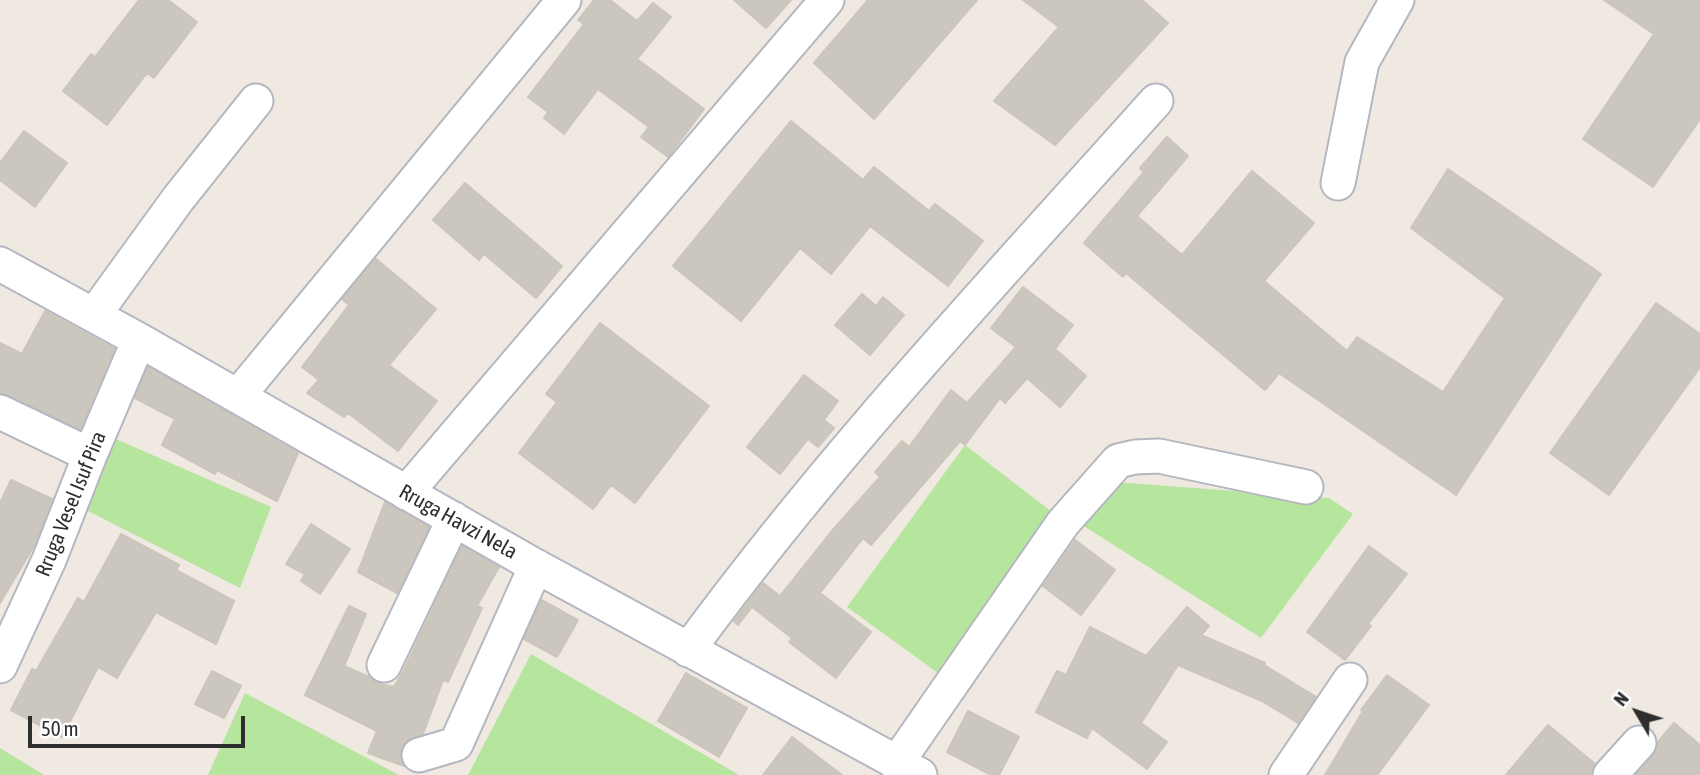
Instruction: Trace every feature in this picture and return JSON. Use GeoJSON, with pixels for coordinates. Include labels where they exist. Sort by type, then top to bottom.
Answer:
{"type":"FeatureCollection","features":[{"type":"Feature","properties":{"kind":"street"},"geometry":{"type":"LineString","coordinates":[[238,396],[564,0]]}},
{"type":"Feature","properties":{"kind":"street"},"geometry":{"type":"LineString","coordinates":[[406,493],[827,0]]}},
{"type":"Feature","properties":{"kind":"street"},"geometry":{"type":"LineString","coordinates":[[1338,183],[1362,62],[1397,0]]}},
{"type":"Feature","properties":{"kind":"street"},"geometry":{"type":"LineString","coordinates":[[94,315],[178,199],[256,101]]}},
{"type":"Feature","properties":{"kind":"street"},"geometry":{"type":"LineString","coordinates":[[688,650],[804,498],[1156,101]]}},
{"type":"Feature","properties":{"kind":"street","name":"Rruga Havzi Nela"},"geometry":{"type":"LineString","coordinates":[[0,264],[536,566],[908,769]]}},
{"type":"Feature","properties":{"kind":"street","name":"Rruga Vesel Isuf Pira"},"geometry":{"type":"LineString","coordinates":[[0,666],[49,560],[139,340]]}},
{"type":"Feature","properties":{"kind":"street"},"geometry":{"type":"LineString","coordinates":[[2,417],[90,455]]}},
{"type":"Feature","properties":{"kind":"street"},"geometry":{"type":"LineString","coordinates":[[908,769],[1063,523],[1118,461],[1159,456],[1306,487]]}},
{"type":"Feature","properties":{"kind":"street"},"geometry":{"type":"LineString","coordinates":[[384,665],[454,519]]}},
{"type":"Feature","properties":{"kind":"street"},"geometry":{"type":"LineString","coordinates":[[419,755],[456,744],[536,566]]}},
{"type":"Feature","properties":{"kind":"street"},"geometry":{"type":"LineString","coordinates":[[1286,775],[1350,681]]}},
{"type":"Feature","properties":{"kind":"street"},"geometry":{"type":"LineString","coordinates":[[1610,775],[1639,743]]}},
{"type":"Feature","properties":{"kind":"green space"},"geometry":{"type":"Polygon","coordinates":[[[116,439],[271,507],[240,588],[88,511],[116,439]]]}},
{"type":"Feature","properties":{"kind":"green space"},"geometry":{"type":"Polygon","coordinates":[[[965,445],[1052,512],[938,673],[847,607],[965,445]]]}},
{"type":"Feature","properties":{"kind":"green space"},"geometry":{"type":"Polygon","coordinates":[[[1114,482],[1329,498],[1353,514],[1261,638],[1082,525],[1114,482]]]}},
{"type":"Feature","properties":{"kind":"green space"},"geometry":{"type":"Polygon","coordinates":[[[531,654],[739,775],[468,775],[531,654]]]}},
{"type":"Feature","properties":{"kind":"green space"},"geometry":{"type":"Polygon","coordinates":[[[245,693],[399,775],[208,775],[245,693]]]}},
{"type":"Feature","properties":{"kind":"green space"},"geometry":{"type":"Polygon","coordinates":[[[0,748],[44,775],[0,775],[0,748]]]}},
{"type":"Feature","properties":{"kind":"building"},"geometry":{"type":"Polygon","coordinates":[[[139,0],[168,0],[197,22],[154,78],[147,73],[107,125],[63,91],[91,54],[95,57],[139,0]]]}},
{"type":"Feature","properties":{"kind":"building"},"geometry":{"type":"Polygon","coordinates":[[[594,0],[610,0],[637,21],[653,3],[671,17],[637,59],[704,109],[668,157],[641,137],[649,127],[598,89],[564,134],[544,118],[548,112],[528,97],[584,24],[578,20],[594,0]]]}},
{"type":"Feature","properties":{"kind":"building"},"geometry":{"type":"Polygon","coordinates":[[[734,0],[791,0],[766,28],[734,0]]]}},
{"type":"Feature","properties":{"kind":"building"},"geometry":{"type":"Polygon","coordinates":[[[868,0],[977,0],[874,119],[814,63],[868,0]]]}},
{"type":"Feature","properties":{"kind":"building"},"geometry":{"type":"Polygon","coordinates":[[[1023,0],[1142,0],[1168,23],[1055,145],[994,101],[1059,27],[1023,0]]]}},
{"type":"Feature","properties":{"kind":"building"},"geometry":{"type":"Polygon","coordinates":[[[1604,0],[1700,0],[1700,119],[1653,187],[1583,139],[1654,34],[1604,0]]]}},
{"type":"Feature","properties":{"kind":"building"},"geometry":{"type":"Polygon","coordinates":[[[791,121],[863,180],[874,167],[929,211],[935,204],[983,241],[948,286],[870,226],[831,274],[800,248],[741,321],[673,266],[791,121]]]}},
{"type":"Feature","properties":{"kind":"building"},"geometry":{"type":"Polygon","coordinates":[[[24,131],[67,163],[35,207],[0,180],[0,163],[24,131]]]}},
{"type":"Feature","properties":{"kind":"building"},"geometry":{"type":"Polygon","coordinates":[[[1167,137],[1188,156],[1137,216],[1182,255],[1252,171],[1314,223],[1264,281],[1347,351],[1357,337],[1443,392],[1505,298],[1411,228],[1448,169],[1601,274],[1456,495],[1279,373],[1265,390],[1126,273],[1123,277],[1084,243],[1144,172],[1140,168],[1167,137]]]}},
{"type":"Feature","properties":{"kind":"building"},"geometry":{"type":"Polygon","coordinates":[[[465,183],[562,266],[536,298],[484,254],[479,260],[433,220],[465,183]]]}},
{"type":"Feature","properties":{"kind":"building"},"geometry":{"type":"Polygon","coordinates":[[[376,259],[436,309],[389,365],[437,401],[398,451],[348,413],[344,417],[307,393],[319,380],[302,367],[349,305],[342,299],[376,259]]]}},
{"type":"Feature","properties":{"kind":"building"},"geometry":{"type":"Polygon","coordinates":[[[1023,287],[1073,325],[1055,349],[1086,376],[1060,407],[1027,378],[1005,403],[1000,398],[965,445],[960,441],[871,545],[863,538],[820,593],[871,632],[836,678],[789,642],[792,638],[752,607],[738,625],[734,621],[763,583],[780,596],[831,532],[880,477],[875,472],[902,441],[909,447],[951,390],[967,403],[1016,347],[991,328],[1023,287]]]}},
{"type":"Feature","properties":{"kind":"building"},"geometry":{"type":"Polygon","coordinates":[[[862,294],[876,306],[883,297],[904,315],[870,355],[835,325],[862,294]]]}},
{"type":"Feature","properties":{"kind":"building"},"geometry":{"type":"Polygon","coordinates":[[[1656,303],[1700,334],[1700,367],[1609,495],[1550,453],[1656,303]]]}},
{"type":"Feature","properties":{"kind":"building"},"geometry":{"type":"Polygon","coordinates":[[[45,311],[114,349],[80,429],[0,393],[0,343],[22,354],[45,311]]]}},
{"type":"Feature","properties":{"kind":"building"},"geometry":{"type":"Polygon","coordinates":[[[600,323],[709,406],[635,503],[611,485],[593,509],[519,453],[557,402],[546,394],[600,323]]]}},
{"type":"Feature","properties":{"kind":"building"},"geometry":{"type":"Polygon","coordinates":[[[148,367],[298,453],[277,501],[217,470],[215,474],[162,445],[175,419],[135,398],[148,367]]]}},
{"type":"Feature","properties":{"kind":"building"},"geometry":{"type":"Polygon","coordinates":[[[804,375],[838,401],[824,420],[834,428],[818,447],[808,439],[780,474],[747,447],[804,375]]]}},
{"type":"Feature","properties":{"kind":"building"},"geometry":{"type":"Polygon","coordinates":[[[11,480],[52,499],[34,546],[0,603],[0,503],[11,480]]]}},
{"type":"Feature","properties":{"kind":"building"},"geometry":{"type":"Polygon","coordinates":[[[385,502],[429,527],[397,593],[358,572],[385,502]]]}},
{"type":"Feature","properties":{"kind":"building"},"geometry":{"type":"Polygon","coordinates":[[[311,524],[350,549],[320,594],[301,581],[305,574],[286,564],[311,524]]]}},
{"type":"Feature","properties":{"kind":"building"},"geometry":{"type":"Polygon","coordinates":[[[121,534],[179,565],[176,570],[234,601],[216,644],[156,612],[117,678],[98,667],[62,737],[11,710],[32,669],[36,671],[78,598],[84,602],[121,534]]]}},
{"type":"Feature","properties":{"kind":"building"},"geometry":{"type":"Polygon","coordinates":[[[1075,540],[1115,570],[1081,615],[1043,586],[1075,540]]]}},
{"type":"Feature","properties":{"kind":"building"},"geometry":{"type":"Polygon","coordinates":[[[462,546],[499,567],[477,606],[482,608],[448,682],[443,680],[423,734],[406,741],[401,750],[400,760],[404,766],[368,753],[377,731],[305,695],[349,606],[366,614],[344,666],[376,683],[394,687],[462,546]]]}},
{"type":"Feature","properties":{"kind":"building"},"geometry":{"type":"Polygon","coordinates":[[[1369,546],[1407,574],[1368,624],[1371,626],[1345,660],[1307,632],[1369,546]]]}},
{"type":"Feature","properties":{"kind":"building"},"geometry":{"type":"Polygon","coordinates":[[[542,600],[578,620],[557,657],[524,639],[542,600]]]}},
{"type":"Feature","properties":{"kind":"building"},"geometry":{"type":"Polygon","coordinates":[[[1187,607],[1209,626],[1201,635],[1265,663],[1264,665],[1316,697],[1298,723],[1262,701],[1178,665],[1141,723],[1167,742],[1147,769],[1092,728],[1087,738],[1036,712],[1057,671],[1066,675],[1090,627],[1146,656],[1187,607]]]}},
{"type":"Feature","properties":{"kind":"building"},"geometry":{"type":"Polygon","coordinates":[[[212,671],[241,686],[224,718],[195,704],[212,671]]]}},
{"type":"Feature","properties":{"kind":"building"},"geometry":{"type":"Polygon","coordinates":[[[686,673],[747,708],[719,757],[658,721],[686,673]]]}},
{"type":"Feature","properties":{"kind":"building"},"geometry":{"type":"Polygon","coordinates":[[[1387,675],[1429,705],[1377,775],[1325,775],[1363,711],[1361,710],[1387,675]]]}},
{"type":"Feature","properties":{"kind":"building"},"geometry":{"type":"Polygon","coordinates":[[[968,711],[1019,737],[999,775],[991,775],[947,752],[968,711]]]}},
{"type":"Feature","properties":{"kind":"building"},"geometry":{"type":"Polygon","coordinates":[[[1674,723],[1700,745],[1700,775],[1636,775],[1653,756],[1658,742],[1674,723]]]}},
{"type":"Feature","properties":{"kind":"building"},"geometry":{"type":"Polygon","coordinates":[[[1548,725],[1595,764],[1591,775],[1506,775],[1548,725]]]}},
{"type":"Feature","properties":{"kind":"building"},"geometry":{"type":"Polygon","coordinates":[[[792,737],[842,775],[763,775],[792,737]]]}}]}
